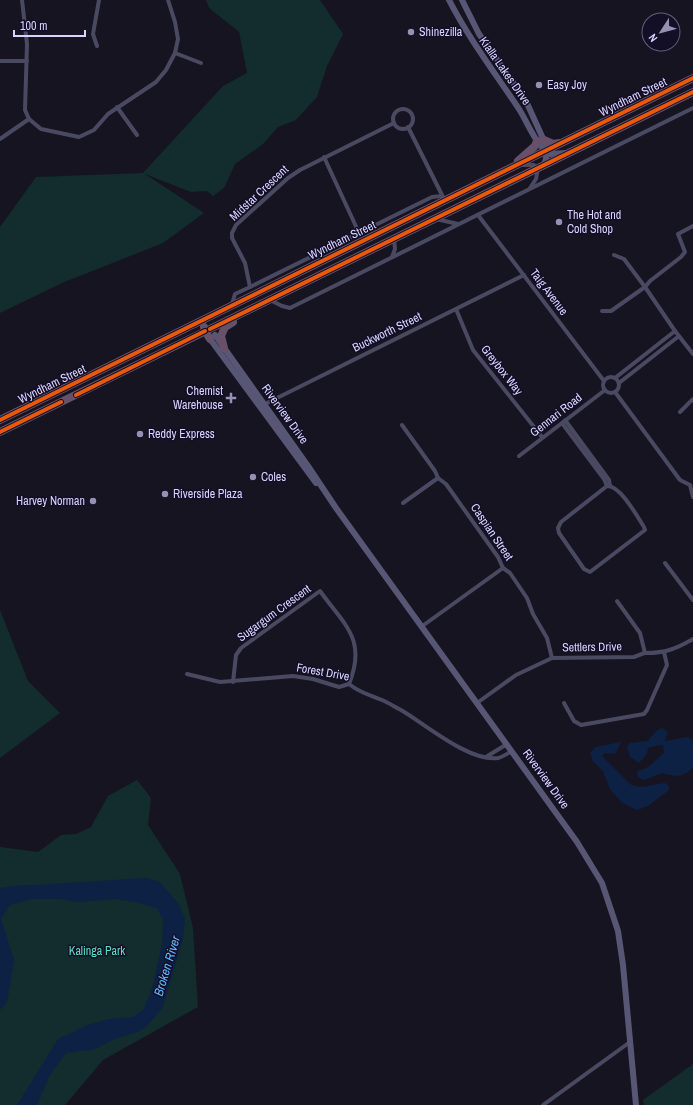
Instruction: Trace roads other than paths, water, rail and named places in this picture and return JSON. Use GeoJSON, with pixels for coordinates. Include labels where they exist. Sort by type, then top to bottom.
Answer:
{"type":"FeatureCollection","features":[{"type":"Feature","properties":{"kind":"highway","name":"Wyndham Street"},"geometry":{"type":"LineString","coordinates":[[0,420],[386,230],[443,199],[546,152],[693,78]]}},
{"type":"Feature","properties":{"kind":"highway"},"geometry":{"type":"LineString","coordinates":[[684,83],[693,83]]}},
{"type":"Feature","properties":{"kind":"highway","name":"Wyndham Street"},"geometry":{"type":"LineString","coordinates":[[1,431],[209,332],[269,300],[394,238],[693,92]]}},
{"type":"Feature","properties":{"kind":"highway"},"geometry":{"type":"LineString","coordinates":[[577,136],[585,140],[592,141]]}},
{"type":"Feature","properties":{"kind":"highway"},"geometry":{"type":"LineString","coordinates":[[508,170],[540,140],[554,144],[563,143]]}},
{"type":"Feature","properties":{"kind":"highway"},"geometry":{"type":"LineString","coordinates":[[396,225],[404,234]]}},
{"type":"Feature","properties":{"kind":"highway"},"geometry":{"type":"LineString","coordinates":[[386,230],[394,238]]}},
{"type":"Feature","properties":{"kind":"highway"},"geometry":{"type":"LineString","coordinates":[[224,348],[221,336],[225,328],[269,300]]}},
{"type":"Feature","properties":{"kind":"highway"},"geometry":{"type":"LineString","coordinates":[[131,356],[209,332],[206,320],[212,316]]}},
{"type":"Feature","properties":{"kind":"highway"},"geometry":{"type":"LineString","coordinates":[[45,399],[62,402]]}},
{"type":"Feature","properties":{"kind":"street"},"geometry":{"type":"LineString","coordinates":[[22,0],[27,61],[24,101],[25,110],[29,119],[41,129],[79,137],[94,130],[108,114],[156,82],[166,70],[175,53],[178,39],[175,22],[168,0]]}},
{"type":"Feature","properties":{"kind":"street"},"geometry":{"type":"LineString","coordinates":[[97,46],[93,34],[99,0]]}},
{"type":"Feature","properties":{"kind":"street","name":"Kialla Lakes Drive"},"geometry":{"type":"LineString","coordinates":[[449,0],[467,34],[540,140]]}},
{"type":"Feature","properties":{"kind":"street","name":"Kialla Lakes Drive"},"geometry":{"type":"LineString","coordinates":[[462,0],[479,34],[528,105],[540,140],[546,152]]}},
{"type":"Feature","properties":{"kind":"street"},"geometry":{"type":"LineString","coordinates":[[479,34],[473,40],[484,59]]}},
{"type":"Feature","properties":{"kind":"street"},"geometry":{"type":"LineString","coordinates":[[175,53],[201,63]]}},
{"type":"Feature","properties":{"kind":"street"},"geometry":{"type":"LineString","coordinates":[[0,61],[27,61]]}},
{"type":"Feature","properties":{"kind":"street"},"geometry":{"type":"LineString","coordinates":[[520,111],[528,105]]}},
{"type":"Feature","properties":{"kind":"street"},"geometry":{"type":"LineString","coordinates":[[117,107],[137,135]]}},
{"type":"Feature","properties":{"kind":"street"},"geometry":{"type":"LineString","coordinates":[[269,300],[290,308],[693,108]]}},
{"type":"Feature","properties":{"kind":"street"},"geometry":{"type":"LineString","coordinates":[[406,109],[413,117],[411,124],[408,127],[401,128],[394,123],[395,113],[399,110],[406,109]]}},
{"type":"Feature","properties":{"kind":"street"},"geometry":{"type":"LineString","coordinates":[[0,139],[29,119]]}},
{"type":"Feature","properties":{"kind":"street","name":"Midstar Crescent"},"geometry":{"type":"LineString","coordinates":[[250,286],[245,263],[232,238],[232,232],[236,225],[288,178],[324,157],[394,123]]}},
{"type":"Feature","properties":{"kind":"street"},"geometry":{"type":"LineString","coordinates":[[408,127],[443,199]]}},
{"type":"Feature","properties":{"kind":"street"},"geometry":{"type":"LineString","coordinates":[[530,189],[546,159],[546,152],[550,154],[571,152]]}},
{"type":"Feature","properties":{"kind":"street"},"geometry":{"type":"LineString","coordinates":[[324,157],[359,233]]}},
{"type":"Feature","properties":{"kind":"street"},"geometry":{"type":"LineString","coordinates":[[517,165],[541,166]]}},
{"type":"Feature","properties":{"kind":"street"},"geometry":{"type":"LineString","coordinates":[[231,306],[235,294],[250,286],[432,197],[443,199]]}},
{"type":"Feature","properties":{"kind":"street","name":"Taig Avenue"},"geometry":{"type":"LineString","coordinates":[[478,215],[604,381]]}},
{"type":"Feature","properties":{"kind":"street"},"geometry":{"type":"LineString","coordinates":[[435,218],[459,224]]}},
{"type":"Feature","properties":{"kind":"street"},"geometry":{"type":"LineString","coordinates":[[602,311],[611,311],[645,287],[650,280],[682,257],[684,252],[678,234],[693,226]]}},
{"type":"Feature","properties":{"kind":"street"},"geometry":{"type":"LineString","coordinates":[[392,257],[396,249],[394,238]]}},
{"type":"Feature","properties":{"kind":"street"},"geometry":{"type":"LineString","coordinates":[[614,255],[624,259],[693,354]]}},
{"type":"Feature","properties":{"kind":"street","name":"Buckworth Street"},"geometry":{"type":"LineString","coordinates":[[262,406],[524,275]]}},
{"type":"Feature","properties":{"kind":"street","name":"Greybox Way"},"geometry":{"type":"LineString","coordinates":[[456,309],[473,350],[542,437]]}},
{"type":"Feature","properties":{"kind":"street"},"geometry":{"type":"LineString","coordinates":[[615,392],[605,390],[604,381],[608,377],[615,378],[675,331]]}},
{"type":"Feature","properties":{"kind":"street","name":"Riverview Drive"},"geometry":{"type":"LineString","coordinates":[[209,332],[224,348],[304,470],[336,508],[586,854],[607,897],[621,947],[636,1105]]}},
{"type":"Feature","properties":{"kind":"street","name":"Riverview Drive"},"geometry":{"type":"LineString","coordinates":[[209,332],[262,406]]}},
{"type":"Feature","properties":{"kind":"street"},"geometry":{"type":"LineString","coordinates":[[618,383],[679,336]]}},
{"type":"Feature","properties":{"kind":"street"},"geometry":{"type":"LineString","coordinates":[[615,378],[618,383],[618,388],[615,392]]}},
{"type":"Feature","properties":{"kind":"street","name":"Gennari Road"},"geometry":{"type":"LineString","coordinates":[[519,456],[605,390]]}},
{"type":"Feature","properties":{"kind":"street"},"geometry":{"type":"LineString","coordinates":[[615,392],[680,480],[691,484],[693,497]]}},
{"type":"Feature","properties":{"kind":"street"},"geometry":{"type":"LineString","coordinates":[[680,412],[693,399]]}},
{"type":"Feature","properties":{"kind":"street"},"geometry":{"type":"LineString","coordinates":[[563,421],[609,480],[608,486],[558,526],[559,533],[584,569],[590,572],[645,530],[644,526],[619,492],[608,486]]}},
{"type":"Feature","properties":{"kind":"street","name":"Caspian Street"},"geometry":{"type":"LineString","coordinates":[[402,426],[435,471],[438,478],[446,484],[498,557],[503,568],[510,573],[527,598],[535,617],[547,638],[552,658]]}},
{"type":"Feature","properties":{"kind":"street"},"geometry":{"type":"LineString","coordinates":[[403,503],[438,478]]}},
{"type":"Feature","properties":{"kind":"street"},"geometry":{"type":"LineString","coordinates":[[665,563],[693,600]]}},
{"type":"Feature","properties":{"kind":"street"},"geometry":{"type":"LineString","coordinates":[[422,627],[503,568]]}},
{"type":"Feature","properties":{"kind":"street","name":"Sugargum Crescent"},"geometry":{"type":"LineString","coordinates":[[233,682],[236,655],[241,648],[320,591],[354,639],[356,660],[355,670],[350,684]]}},
{"type":"Feature","properties":{"kind":"street"},"geometry":{"type":"LineString","coordinates":[[617,601],[640,633],[645,653]]}},
{"type":"Feature","properties":{"kind":"street","name":"Settlers Drive"},"geometry":{"type":"LineString","coordinates":[[477,703],[516,675],[552,658],[634,657],[645,653],[656,654],[664,652],[693,639]]}},
{"type":"Feature","properties":{"kind":"street"},"geometry":{"type":"LineString","coordinates":[[564,703],[574,721],[581,725],[644,714],[667,665],[664,652]]}},
{"type":"Feature","properties":{"kind":"street","name":"Forest Drive"},"geometry":{"type":"LineString","coordinates":[[187,674],[220,682],[293,676],[313,678],[339,687],[350,684],[358,691],[382,700],[404,712],[441,737],[486,757]]}},
{"type":"Feature","properties":{"kind":"street"},"geometry":{"type":"LineString","coordinates":[[486,757],[507,744]]}},
{"type":"Feature","properties":{"kind":"street"},"geometry":{"type":"LineString","coordinates":[[486,757],[499,758],[512,751]]}},
{"type":"Feature","properties":{"kind":"street"},"geometry":{"type":"LineString","coordinates":[[543,1105],[630,1042]]}},
{"type":"Feature","properties":{"kind":"water"},"geometry":{"type":"Polygon","coordinates":[[[662,728],[668,732],[665,741],[687,737],[693,740],[693,768],[685,774],[679,776],[662,773],[644,780],[638,777],[637,771],[647,768],[664,753],[663,745],[649,747],[646,755],[639,763],[630,757],[627,746],[630,743],[648,741],[656,731],[662,728]]]}},
{"type":"Feature","properties":{"kind":"water"},"geometry":{"type":"Polygon","coordinates":[[[621,742],[615,754],[605,753],[602,756],[630,784],[643,787],[665,783],[669,786],[669,790],[648,806],[637,810],[621,802],[610,789],[603,771],[593,761],[590,753],[596,747],[621,742]]]}},
{"type":"Feature","properties":{"kind":"water","name":"Broken River"},"geometry":{"type":"Polygon","coordinates":[[[146,878],[160,882],[178,903],[185,919],[183,939],[163,1007],[146,1027],[140,1031],[112,1040],[96,1049],[66,1053],[51,1073],[37,1105],[17,1105],[58,1039],[90,1024],[110,1019],[133,1017],[144,1009],[152,989],[162,944],[163,920],[157,908],[135,902],[115,899],[79,902],[60,899],[32,899],[10,905],[1,919],[14,960],[7,1002],[0,1010],[0,888],[21,885],[146,878]]]}},
{"type":"Feature","properties":{"kind":"place","name":"Shinezilla"},"geometry":{"type":"Point","coordinates":[411,32]}},
{"type":"Feature","properties":{"kind":"place","name":"Easy Joy"},"geometry":{"type":"Point","coordinates":[539,85]}},
{"type":"Feature","properties":{"kind":"place","name":"The Hot and Cold Shop"},"geometry":{"type":"Point","coordinates":[559,222]}},
{"type":"Feature","properties":{"kind":"place","name":"Chemist Warehouse"},"geometry":{"type":"Point","coordinates":[231,398]}},
{"type":"Feature","properties":{"kind":"place","name":"Reddy Express"},"geometry":{"type":"Point","coordinates":[140,434]}},
{"type":"Feature","properties":{"kind":"place","name":"Coles"},"geometry":{"type":"Point","coordinates":[253,477]}},
{"type":"Feature","properties":{"kind":"place","name":"Riverside Plaza"},"geometry":{"type":"Point","coordinates":[165,494]}},
{"type":"Feature","properties":{"kind":"place","name":"Harvey Norman"},"geometry":{"type":"Point","coordinates":[93,501]}},
{"type":"Feature","properties":{"kind":"park label","name":"Kalinga Park"},"geometry":{"type":"Point","coordinates":[97,951]}}]}
